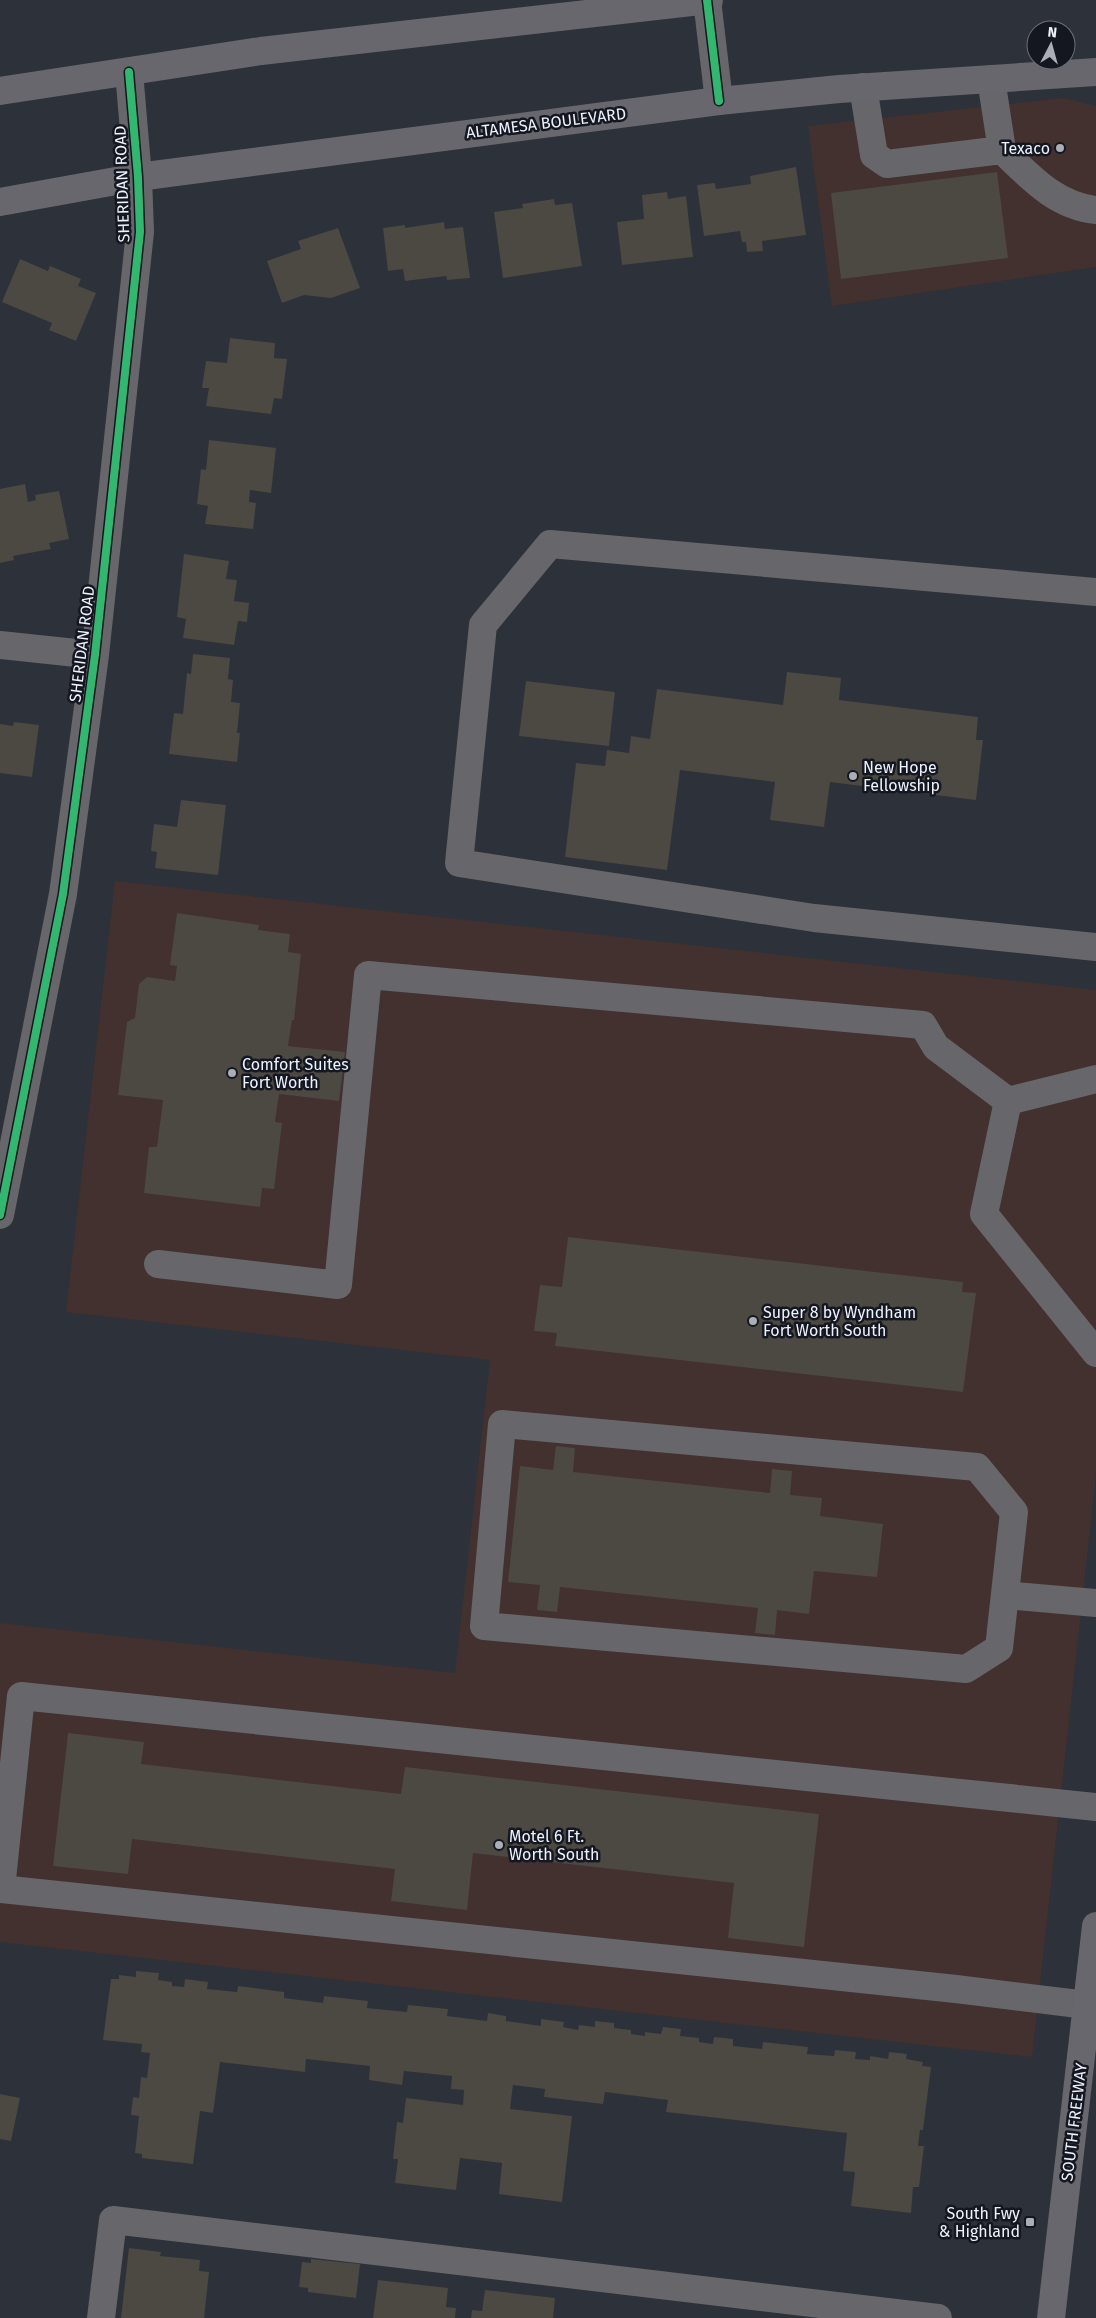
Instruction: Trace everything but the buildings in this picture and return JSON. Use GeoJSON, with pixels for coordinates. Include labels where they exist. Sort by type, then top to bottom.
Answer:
{"type":"FeatureCollection","features":[{"type":"Feature","properties":{"kind":"main road"},"geometry":{"type":"LineString","coordinates":[[0,91],[261,51],[707,0]]}},
{"type":"Feature","properties":{"kind":"main road","name":"ALTAMESA BOULEVARD"},"geometry":{"type":"LineString","coordinates":[[0,202],[138,177],[719,101],[864,87],[991,78],[1089,76]]}},
{"type":"Feature","properties":{"kind":"main road","name":"SOUTH FREEWAY"},"geometry":{"type":"LineString","coordinates":[[1051,2318],[1096,1926]]}},
{"type":"Feature","properties":{"kind":"street"},"geometry":{"type":"LineString","coordinates":[[707,0],[719,101]]}},
{"type":"Feature","properties":{"kind":"street","name":"SHERIDAN ROAD"},"geometry":{"type":"LineString","coordinates":[[0,1215],[63,894],[95,655],[140,232],[138,177],[128,72]]}},
{"type":"Feature","properties":{"kind":"street"},"geometry":{"type":"LineString","coordinates":[[991,78],[1002,150],[1028,176],[1056,199],[1096,210]]}},
{"type":"Feature","properties":{"kind":"street"},"geometry":{"type":"LineString","coordinates":[[864,87],[874,155],[888,164],[1002,150]]}},
{"type":"Feature","properties":{"kind":"street"},"geometry":{"type":"LineString","coordinates":[[1096,592],[550,544],[482,626],[459,863],[814,918],[1096,947]]}},
{"type":"Feature","properties":{"kind":"street"},"geometry":{"type":"LineString","coordinates":[[0,645],[95,655]]}},
{"type":"Feature","properties":{"kind":"street"},"geometry":{"type":"LineString","coordinates":[[158,1264],[338,1285],[368,975],[923,1025],[936,1047],[1008,1101]]}},
{"type":"Feature","properties":{"kind":"street"},"geometry":{"type":"LineString","coordinates":[[1008,1101],[1096,1079]]}},
{"type":"Feature","properties":{"kind":"street"},"geometry":{"type":"LineString","coordinates":[[1008,1101],[984,1214],[1096,1353]]}},
{"type":"Feature","properties":{"kind":"street"},"geometry":{"type":"LineString","coordinates":[[502,1424],[977,1467],[1014,1512],[1005,1595],[1000,1648],[966,1669],[484,1626],[502,1424]]}},
{"type":"Feature","properties":{"kind":"street"},"geometry":{"type":"LineString","coordinates":[[1005,1595],[1096,1603]]}},
{"type":"Feature","properties":{"kind":"street"},"geometry":{"type":"LineString","coordinates":[[1087,2005],[956,1989],[1,1890],[21,1696],[1096,1807]]}},
{"type":"Feature","properties":{"kind":"street"},"geometry":{"type":"LineString","coordinates":[[102,2318],[112,2220],[938,2318]]}},
{"type":"Feature","properties":{"kind":"shaded area"},"geometry":{"type":"Polygon","coordinates":[[[1064,98],[1096,106],[1096,267],[832,306],[808,126],[1064,98]]]}},
{"type":"Feature","properties":{"kind":"shaded area"},"geometry":{"type":"Polygon","coordinates":[[[115,881],[1096,990],[1096,1475],[1032,2057],[0,1942],[0,1623],[455,1673],[490,1360],[66,1312],[115,881]]]}},
{"type":"Feature","properties":{"kind":"cycle path"},"geometry":{"type":"LineString","coordinates":[[707,0],[719,101]]}},
{"type":"Feature","properties":{"kind":"cycle path"},"geometry":{"type":"LineString","coordinates":[[0,1215],[63,894],[95,655],[140,232],[138,177],[129,72]]}},
{"type":"Feature","properties":{"kind":"place","name":"Texaco"},"geometry":{"type":"Point","coordinates":[1060,148]}},
{"type":"Feature","properties":{"kind":"place","name":"New Hope Fellowship"},"geometry":{"type":"Point","coordinates":[853,776]}},
{"type":"Feature","properties":{"kind":"place","name":"Comfort Suites Fort Worth"},"geometry":{"type":"Point","coordinates":[232,1073]}},
{"type":"Feature","properties":{"kind":"place","name":"Super 8 by Wyndham Fort Worth South"},"geometry":{"type":"Point","coordinates":[753,1321]}},
{"type":"Feature","properties":{"kind":"place","name":"Motel 6 Ft. Worth South"},"geometry":{"type":"Point","coordinates":[499,1845]}},
{"type":"Feature","properties":{"kind":"place","name":"South Fwy & Highland"},"geometry":{"type":"Point","coordinates":[1030,2222]}}]}
